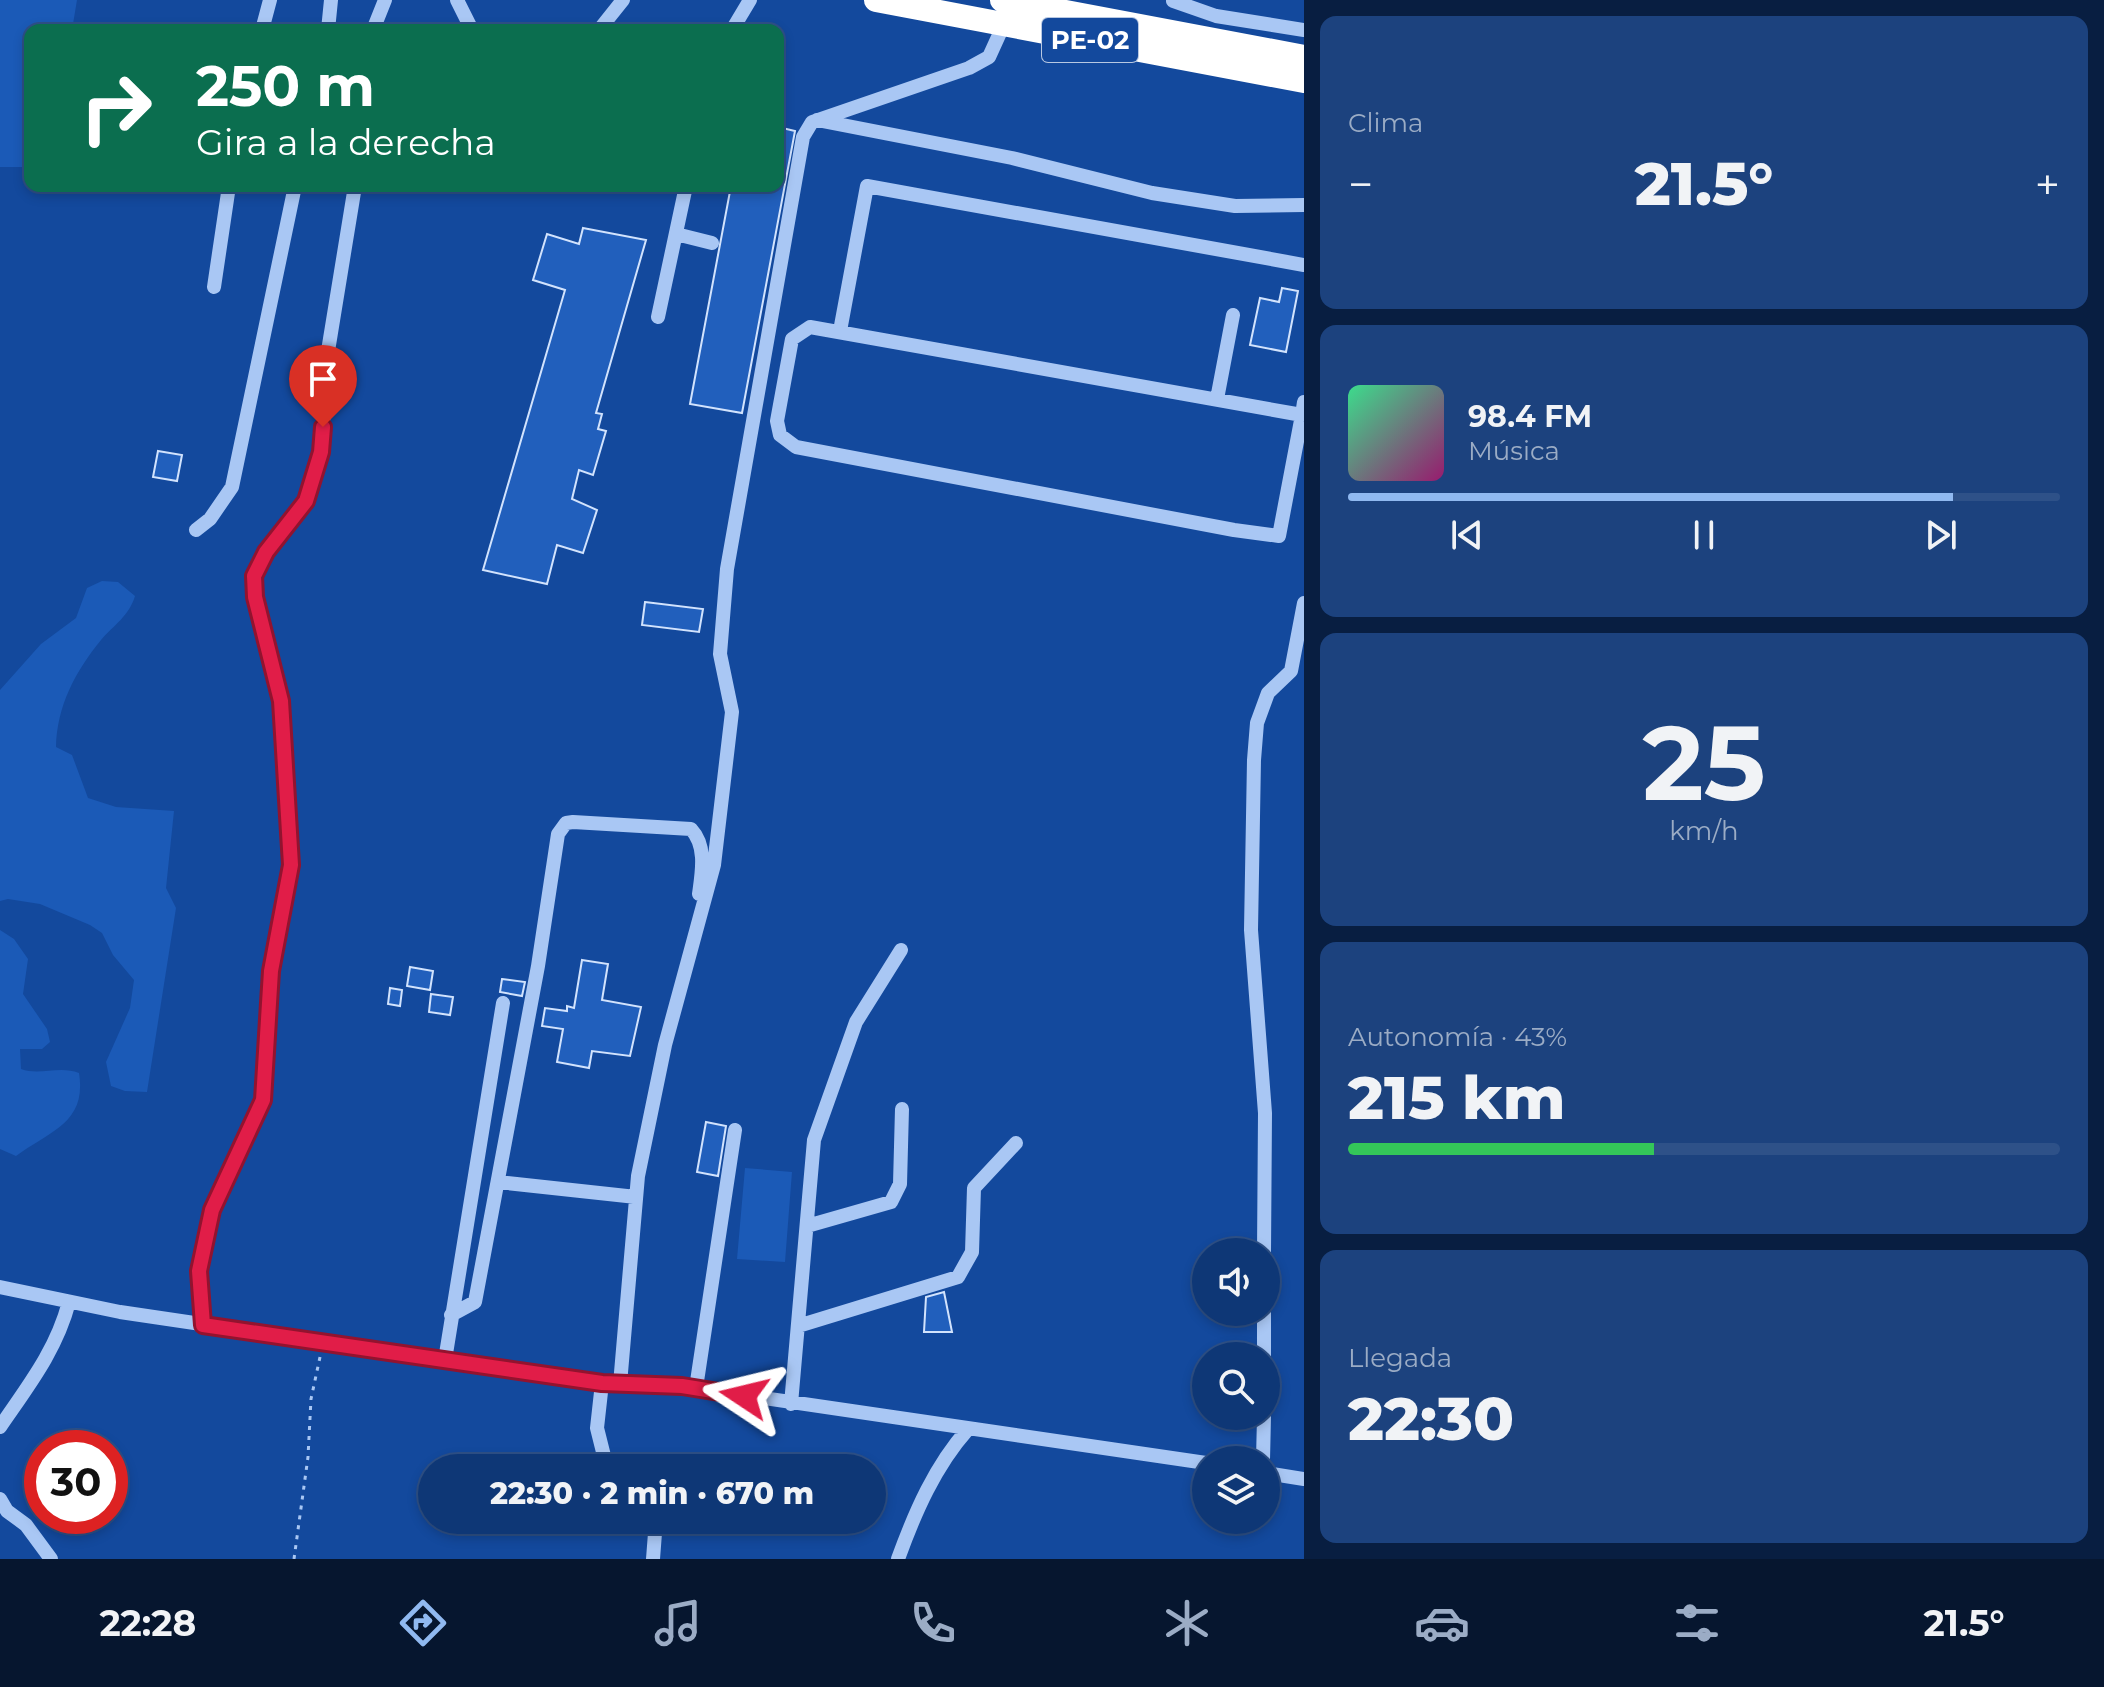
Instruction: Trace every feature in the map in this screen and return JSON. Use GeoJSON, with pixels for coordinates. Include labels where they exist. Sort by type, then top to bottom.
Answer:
{"type":"FeatureCollection","features":[{"type":"Feature","properties":{"kind":"highway","name":"PE-02"},"geometry":{"type":"LineString","coordinates":[[876,0],[1167,30],[1304,57]]}},
{"type":"Feature","properties":{"kind":"highway","name":"PE-02"},"geometry":{"type":"LineString","coordinates":[[1003,12],[1304,81]]}},
{"type":"Feature","properties":{"kind":"street"},"geometry":{"type":"LineString","coordinates":[[264,24],[270,0]]}},
{"type":"Feature","properties":{"kind":"street"},"geometry":{"type":"LineString","coordinates":[[329,24],[331,0]]}},
{"type":"Feature","properties":{"kind":"street"},"geometry":{"type":"LineString","coordinates":[[375,24],[385,0]]}},
{"type":"Feature","properties":{"kind":"street"},"geometry":{"type":"LineString","coordinates":[[457,0],[469,24]]}},
{"type":"Feature","properties":{"kind":"street"},"geometry":{"type":"LineString","coordinates":[[604,24],[623,0]]}},
{"type":"Feature","properties":{"kind":"street"},"geometry":{"type":"LineString","coordinates":[[736,24],[750,0]]}},
{"type":"Feature","properties":{"kind":"street"},"geometry":{"type":"LineString","coordinates":[[1167,30],[1173,1],[1216,16],[1304,30]]}},
{"type":"Feature","properties":{"kind":"street"},"geometry":{"type":"LineString","coordinates":[[620,1384],[636,1197],[665,1045],[714,865],[732,712],[720,654],[727,569],[803,137],[806,127],[817,120],[969,68],[989,57],[1003,12]]}},
{"type":"Feature","properties":{"kind":"street"},"geometry":{"type":"LineString","coordinates":[[817,120],[1012,158],[1152,193],[1235,206],[1304,205]]}},
{"type":"Feature","properties":{"kind":"street"},"geometry":{"type":"LineString","coordinates":[[840,331],[867,186],[1304,265]]}},
{"type":"Feature","properties":{"kind":"street"},"geometry":{"type":"LineString","coordinates":[[214,287],[228,192]]}},
{"type":"Feature","properties":{"kind":"street"},"geometry":{"type":"LineString","coordinates":[[196,530],[210,519],[232,487],[294,192]]}},
{"type":"Feature","properties":{"kind":"street"},"geometry":{"type":"LineString","coordinates":[[203,1325],[199,1271],[212,1210],[263,1100],[271,971],[291,865],[281,701],[255,597],[254,576],[266,552],[306,501],[321,452],[328,351],[354,192]]}},
{"type":"Feature","properties":{"kind":"street"},"geometry":{"type":"LineString","coordinates":[[658,317],[685,192]]}},
{"type":"Feature","properties":{"kind":"street"},"geometry":{"type":"LineString","coordinates":[[676,234],[712,243]]}},
{"type":"Feature","properties":{"kind":"street"},"geometry":{"type":"LineString","coordinates":[[1217,399],[1233,315]]}},
{"type":"Feature","properties":{"kind":"street"},"geometry":{"type":"LineString","coordinates":[[810,327],[840,331],[1217,399],[1303,409],[1279,536],[1234,530],[789,444],[780,435],[777,421],[792,339],[810,327]]}},
{"type":"Feature","properties":{"kind":"street"},"geometry":{"type":"LineString","coordinates":[[1264,1238],[1265,1113],[1251,930],[1254,760],[1257,723],[1268,693],[1291,671],[1304,603]]}},
{"type":"Feature","properties":{"kind":"street"},"geometry":{"type":"LineString","coordinates":[[451,1315],[475,1302],[561,828],[573,822],[691,829],[698,837],[702,865],[695,934]]}},
{"type":"Feature","properties":{"kind":"street"},"geometry":{"type":"LineString","coordinates":[[791,1404],[814,1140],[856,1022],[901,950]]}},
{"type":"Feature","properties":{"kind":"street"},"geometry":{"type":"LineString","coordinates":[[445,1360],[503,1003]]}},
{"type":"Feature","properties":{"kind":"street"},"geometry":{"type":"LineString","coordinates":[[807,1226],[891,1202],[900,1184],[902,1109]]}},
{"type":"Feature","properties":{"kind":"street"},"geometry":{"type":"LineString","coordinates":[[696,1388],[735,1130]]}},
{"type":"Feature","properties":{"kind":"street"},"geometry":{"type":"LineString","coordinates":[[798,1326],[958,1277],[972,1252],[974,1188],[1016,1143]]}},
{"type":"Feature","properties":{"kind":"street"},"geometry":{"type":"LineString","coordinates":[[498,1182],[636,1197]]}},
{"type":"Feature","properties":{"kind":"street"},"geometry":{"type":"LineString","coordinates":[[0,1287],[203,1325],[602,1383],[696,1388],[1192,1461]]}},
{"type":"Feature","properties":{"kind":"street"},"geometry":{"type":"LineString","coordinates":[[0,1427],[43,1367],[63,1325],[69,1302]]}},
{"type":"Feature","properties":{"kind":"street"},"geometry":{"type":"LineString","coordinates":[[602,1383],[597,1428],[604,1454]]}},
{"type":"Feature","properties":{"kind":"street"},"geometry":{"type":"LineString","coordinates":[[898,1559],[922,1498],[946,1456],[968,1429]]}},
{"type":"Feature","properties":{"kind":"street"},"geometry":{"type":"LineString","coordinates":[[1280,1475],[1304,1479]]}},
{"type":"Feature","properties":{"kind":"street"},"geometry":{"type":"LineString","coordinates":[[0,1499],[7,1511],[26,1525],[51,1559]]}},
{"type":"Feature","properties":{"kind":"street"},"geometry":{"type":"LineString","coordinates":[[653,1559],[655,1534]]}},
{"type":"Feature","properties":{"kind":"path"},"geometry":{"type":"LineString","coordinates":[[294,1559],[308,1457],[311,1399],[321,1354],[328,1343]]}},
{"type":"Feature","properties":{"kind":"shaded area"},"geometry":{"type":"Polygon","coordinates":[[[0,0],[77,0],[73,24],[24,24],[24,167],[0,167],[0,0]]]}},
{"type":"Feature","properties":{"kind":"shaded area"},"geometry":{"type":"Polygon","coordinates":[[[102,581],[118,582],[135,596],[125,615],[83,664],[69,690],[60,717],[56,747],[72,755],[88,798],[116,807],[174,811],[166,888],[176,908],[147,1092],[125,1091],[111,1086],[106,1062],[130,1008],[134,980],[113,955],[102,933],[40,904],[8,899],[0,901],[0,690],[41,644],[76,618],[87,588],[102,581]]]}},
{"type":"Feature","properties":{"kind":"shaded area"},"geometry":{"type":"Polygon","coordinates":[[[0,930],[14,939],[28,959],[23,994],[47,1029],[50,1042],[42,1049],[20,1049],[21,1069],[79,1073],[80,1090],[72,1115],[53,1132],[16,1156],[0,1149],[0,930]]]}},
{"type":"Feature","properties":{"kind":"shaded area"},"geometry":{"type":"Polygon","coordinates":[[[745,1168],[792,1172],[785,1262],[737,1259],[745,1168]]]}},
{"type":"Feature","properties":{"kind":"building"},"geometry":{"type":"Polygon","coordinates":[[[784,128],[795,131],[784,190],[784,128]]]}},
{"type":"Feature","properties":{"kind":"building"},"geometry":{"type":"Polygon","coordinates":[[[730,192],[784,192],[742,413],[690,404],[730,192]]]}},
{"type":"Feature","properties":{"kind":"building"},"geometry":{"type":"Polygon","coordinates":[[[583,228],[646,240],[596,413],[602,414],[598,429],[606,431],[593,475],[579,470],[572,499],[597,510],[583,553],[557,545],[547,584],[483,570],[565,290],[533,280],[547,234],[579,244],[583,228]]]}},
{"type":"Feature","properties":{"kind":"building"},"geometry":{"type":"Polygon","coordinates":[[[1282,288],[1298,291],[1286,352],[1250,345],[1260,298],[1279,302],[1282,288]]]}},
{"type":"Feature","properties":{"kind":"building"},"geometry":{"type":"Polygon","coordinates":[[[158,451],[182,455],[177,481],[153,477],[158,451]]]}},
{"type":"Feature","properties":{"kind":"building"},"geometry":{"type":"Polygon","coordinates":[[[645,602],[703,609],[699,632],[642,625],[645,602]]]}},
{"type":"Feature","properties":{"kind":"building"},"geometry":{"type":"Polygon","coordinates":[[[582,960],[608,964],[602,1000],[641,1007],[630,1056],[592,1051],[589,1068],[557,1062],[563,1029],[542,1026],[545,1008],[567,1011],[567,1006],[574,1008],[582,960]]]}},
{"type":"Feature","properties":{"kind":"building"},"geometry":{"type":"Polygon","coordinates":[[[410,967],[433,971],[430,990],[407,986],[410,967]]]}},
{"type":"Feature","properties":{"kind":"building"},"geometry":{"type":"Polygon","coordinates":[[[502,979],[525,982],[522,996],[500,992],[502,979]]]}},
{"type":"Feature","properties":{"kind":"building"},"geometry":{"type":"Polygon","coordinates":[[[390,988],[402,990],[400,1006],[388,1004],[390,988]]]}},
{"type":"Feature","properties":{"kind":"building"},"geometry":{"type":"Polygon","coordinates":[[[431,994],[453,997],[450,1015],[429,1012],[431,994]]]}},
{"type":"Feature","properties":{"kind":"building"},"geometry":{"type":"Polygon","coordinates":[[[706,1122],[726,1126],[718,1176],[697,1172],[706,1122]]]}},
{"type":"Feature","properties":{"kind":"building"},"geometry":{"type":"Polygon","coordinates":[[[944,1292],[952,1332],[924,1332],[926,1297],[944,1292]]]}},
{"type":"Feature","properties":{"kind":"route"},"geometry":{"type":"LineString","coordinates":[[323,427],[321,452],[306,501],[266,552],[254,576],[255,597],[281,701],[291,865],[271,971],[263,1100],[212,1210],[199,1271],[203,1325],[602,1383],[654,1383],[744,1396]]}}]}
